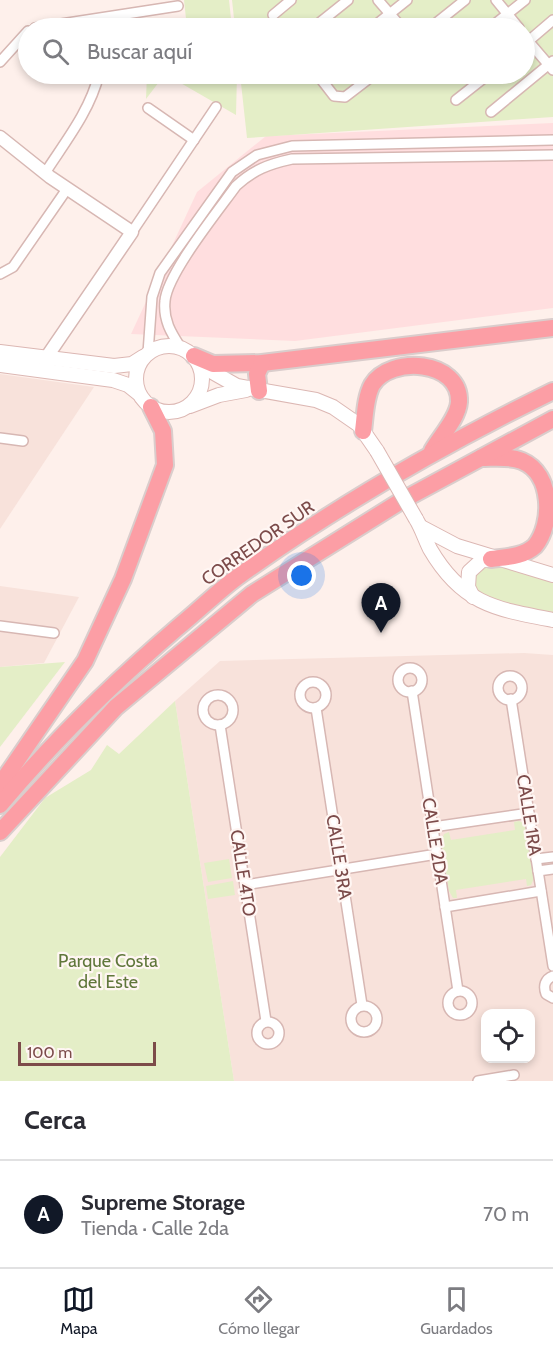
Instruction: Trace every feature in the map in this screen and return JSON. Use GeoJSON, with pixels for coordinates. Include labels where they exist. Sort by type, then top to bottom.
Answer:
{"type":"FeatureCollection","features":[{"type":"Feature","properties":{"kind":"highway"},"geometry":{"type":"LineString","coordinates":[[192,356],[213,364],[262,363],[553,328]]}},
{"type":"Feature","properties":{"kind":"highway"},"geometry":{"type":"LineString","coordinates":[[255,390],[257,374],[262,363]]}},
{"type":"Feature","properties":{"kind":"highway"},"geometry":{"type":"LineString","coordinates":[[363,431],[372,386],[388,371],[420,366],[439,370],[456,390],[459,401],[454,415],[429,454]]}},
{"type":"Feature","properties":{"kind":"highway","name":"CORREDOR SUR"},"geometry":{"type":"LineString","coordinates":[[0,805],[30,769],[104,692],[235,579],[384,480],[553,390]]}},
{"type":"Feature","properties":{"kind":"highway"},"geometry":{"type":"LineString","coordinates":[[0,785],[85,661],[123,579],[165,465],[163,431],[151,407]]}},
{"type":"Feature","properties":{"kind":"highway"},"geometry":{"type":"LineString","coordinates":[[0,832],[116,707],[252,594],[401,501],[553,419]]}},
{"type":"Feature","properties":{"kind":"highway"},"geometry":{"type":"LineString","coordinates":[[477,458],[510,458],[526,463],[541,475],[550,495],[551,517],[540,542],[518,555],[491,559]]}},
{"type":"Feature","properties":{"kind":"main road"},"geometry":{"type":"LineString","coordinates":[[0,365],[46,358],[114,366],[132,364],[146,354],[168,346],[192,356],[224,381],[255,390],[316,400],[333,407],[347,414],[363,431],[377,451],[443,569],[462,590],[477,600],[500,609],[553,620]]}},
{"type":"Feature","properties":{"kind":"main road"},"geometry":{"type":"LineString","coordinates":[[0,352],[17,361],[72,374],[121,382],[138,393],[151,407],[166,412],[219,395],[255,390]]}},
{"type":"Feature","properties":{"kind":"main road"},"geometry":{"type":"LineString","coordinates":[[138,393],[136,374],[146,354]]}},
{"type":"Feature","properties":{"kind":"main road"},"geometry":{"type":"LineString","coordinates":[[189,406],[200,392],[202,374],[192,356]]}},
{"type":"Feature","properties":{"kind":"main road"},"geometry":{"type":"LineString","coordinates":[[418,523],[457,546],[491,559],[553,575]]}},
{"type":"Feature","properties":{"kind":"main road"},"geometry":{"type":"LineString","coordinates":[[477,600],[470,592],[467,577],[476,563],[491,559]]}},
{"type":"Feature","properties":{"kind":"street"},"geometry":{"type":"LineString","coordinates":[[273,15],[291,0]]}},
{"type":"Feature","properties":{"kind":"street"},"geometry":{"type":"LineString","coordinates":[[326,18],[348,0]]}},
{"type":"Feature","properties":{"kind":"street"},"geometry":{"type":"LineString","coordinates":[[378,0],[393,18]]}},
{"type":"Feature","properties":{"kind":"street"},"geometry":{"type":"LineString","coordinates":[[385,18],[407,0]]}},
{"type":"Feature","properties":{"kind":"street"},"geometry":{"type":"LineString","coordinates":[[442,18],[465,0]]}},
{"type":"Feature","properties":{"kind":"street"},"geometry":{"type":"LineString","coordinates":[[496,0],[511,18]]}},
{"type":"Feature","properties":{"kind":"street"},"geometry":{"type":"LineString","coordinates":[[503,18],[525,0]]}},
{"type":"Feature","properties":{"kind":"street"},"geometry":{"type":"LineString","coordinates":[[100,18],[177,6]]}},
{"type":"Feature","properties":{"kind":"street"},"geometry":{"type":"LineString","coordinates":[[535,33],[553,20]]}},
{"type":"Feature","properties":{"kind":"street"},"geometry":{"type":"LineString","coordinates":[[0,62],[18,42]]}},
{"type":"Feature","properties":{"kind":"street"},"geometry":{"type":"LineString","coordinates":[[535,49],[552,65],[535,78]]}},
{"type":"Feature","properties":{"kind":"street"},"geometry":{"type":"LineString","coordinates":[[45,173],[85,110],[96,84]]}},
{"type":"Feature","properties":{"kind":"street"},"geometry":{"type":"LineString","coordinates":[[325,84],[334,96],[345,97],[362,84]]}},
{"type":"Feature","properties":{"kind":"street"},"geometry":{"type":"LineString","coordinates":[[456,100],[476,84]]}},
{"type":"Feature","properties":{"kind":"street"},"geometry":{"type":"LineString","coordinates":[[491,112],[527,84]]}},
{"type":"Feature","properties":{"kind":"street"},"geometry":{"type":"LineString","coordinates":[[72,374],[50,367],[45,362],[46,358],[216,106]]}},
{"type":"Feature","properties":{"kind":"street"},"geometry":{"type":"LineString","coordinates":[[148,108],[194,140]]}},
{"type":"Feature","properties":{"kind":"street"},"geometry":{"type":"LineString","coordinates":[[0,137],[45,173],[132,232]]}},
{"type":"Feature","properties":{"kind":"street"},"geometry":{"type":"LineString","coordinates":[[146,354],[152,297],[160,273],[226,178],[257,155],[292,146],[553,140],[553,155],[292,159],[267,165],[249,174],[236,186],[167,291],[165,318],[171,334],[192,356]]}},
{"type":"Feature","properties":{"kind":"street"},"geometry":{"type":"LineString","coordinates":[[0,274],[13,267],[68,189]]}},
{"type":"Feature","properties":{"kind":"street"},"geometry":{"type":"LineString","coordinates":[[0,438],[23,441]]}},
{"type":"Feature","properties":{"kind":"street"},"geometry":{"type":"LineString","coordinates":[[0,626],[54,633]]}},
{"type":"Feature","properties":{"kind":"street","name":"CALLE 2DA"},"geometry":{"type":"LineString","coordinates":[[412,692],[458,991]]}},
{"type":"Feature","properties":{"kind":"street","name":"CALLE 1RA"},"geometry":{"type":"LineString","coordinates":[[511,699],[553,966]]}},
{"type":"Feature","properties":{"kind":"street","name":"CALLE 3RA"},"geometry":{"type":"LineString","coordinates":[[316,708],[362,1005]]}},
{"type":"Feature","properties":{"kind":"street","name":"CALLE 4TO"},"geometry":{"type":"LineString","coordinates":[[220,725],[266,1021]]}},
{"type":"Feature","properties":{"kind":"street"},"geometry":{"type":"LineString","coordinates":[[433,827],[529,813]]}},
{"type":"Feature","properties":{"kind":"street"},"geometry":{"type":"LineString","coordinates":[[245,885],[437,854]]}},
{"type":"Feature","properties":{"kind":"street"},"geometry":{"type":"LineString","coordinates":[[536,859],[553,857]]}},
{"type":"Feature","properties":{"kind":"street"},"geometry":{"type":"LineString","coordinates":[[538,871],[553,869]]}},
{"type":"Feature","properties":{"kind":"street"},"geometry":{"type":"LineString","coordinates":[[445,907],[541,891]]}},
{"type":"Feature","properties":{"kind":"street"},"geometry":{"type":"LineString","coordinates":[[553,976],[544,986],[546,994],[553,998]]}},
{"type":"Feature","properties":{"kind":"street"},"geometry":{"type":"LineString","coordinates":[[479,1081],[514,1075]]}},
{"type":"Feature","properties":{"kind":"shaded area"},"geometry":{"type":"Polygon","coordinates":[[[553,123],[553,308],[295,341],[131,334],[197,192],[266,136],[553,123]]]}},
{"type":"Feature","properties":{"kind":"shaded area"},"geometry":{"type":"Polygon","coordinates":[[[0,374],[94,387],[0,529],[0,374]]]}},
{"type":"Feature","properties":{"kind":"shaded area"},"geometry":{"type":"Polygon","coordinates":[[[0,586],[79,597],[44,663],[0,667],[0,586]]]}},
{"type":"Feature","properties":{"kind":"shaded area"},"geometry":{"type":"Polygon","coordinates":[[[524,653],[553,655],[553,1081],[234,1081],[175,701],[220,661],[524,653]]]}},
{"type":"Feature","properties":{"kind":"green space"},"geometry":{"type":"Polygon","coordinates":[[[184,0],[229,0],[231,18],[186,18],[184,0]]]}},
{"type":"Feature","properties":{"kind":"green space"},"geometry":{"type":"Polygon","coordinates":[[[232,0],[553,0],[553,117],[247,138],[241,84],[535,84],[535,18],[234,18],[232,0]]]}},
{"type":"Feature","properties":{"kind":"green space"},"geometry":{"type":"Polygon","coordinates":[[[147,84],[157,84],[146,99],[147,84]]]}},
{"type":"Feature","properties":{"kind":"green space"},"geometry":{"type":"Polygon","coordinates":[[[182,84],[237,84],[236,115],[182,84]]]}},
{"type":"Feature","properties":{"kind":"green space"},"geometry":{"type":"Polygon","coordinates":[[[491,564],[553,581],[553,612],[502,603],[483,596],[475,590],[476,573],[491,564]]]}},
{"type":"Feature","properties":{"kind":"green space"},"geometry":{"type":"Polygon","coordinates":[[[65,662],[0,747],[0,667],[65,662]]]}},
{"type":"Feature","properties":{"kind":"green space","name":"Parque Costa del Este"},"geometry":{"type":"Polygon","coordinates":[[[175,701],[234,1081],[0,1081],[0,857],[45,798],[91,770],[107,745],[119,754],[175,701]]]}},
{"type":"Feature","properties":{"kind":"green space"},"geometry":{"type":"Polygon","coordinates":[[[514,822],[524,823],[526,828],[534,878],[531,885],[527,886],[526,879],[456,890],[457,898],[453,898],[449,891],[441,842],[444,834],[449,832],[451,840],[515,830],[514,822]]]}},
{"type":"Feature","properties":{"kind":"green space"},"geometry":{"type":"Polygon","coordinates":[[[229,859],[232,878],[208,882],[204,863],[229,859]]]}},
{"type":"Feature","properties":{"kind":"green space"},"geometry":{"type":"Polygon","coordinates":[[[233,881],[235,895],[208,899],[206,886],[233,881]]]}},
{"type":"Feature","properties":{"kind":"place","name":"Supreme Storage"},"geometry":{"type":"Point","coordinates":[381,633]}}]}
